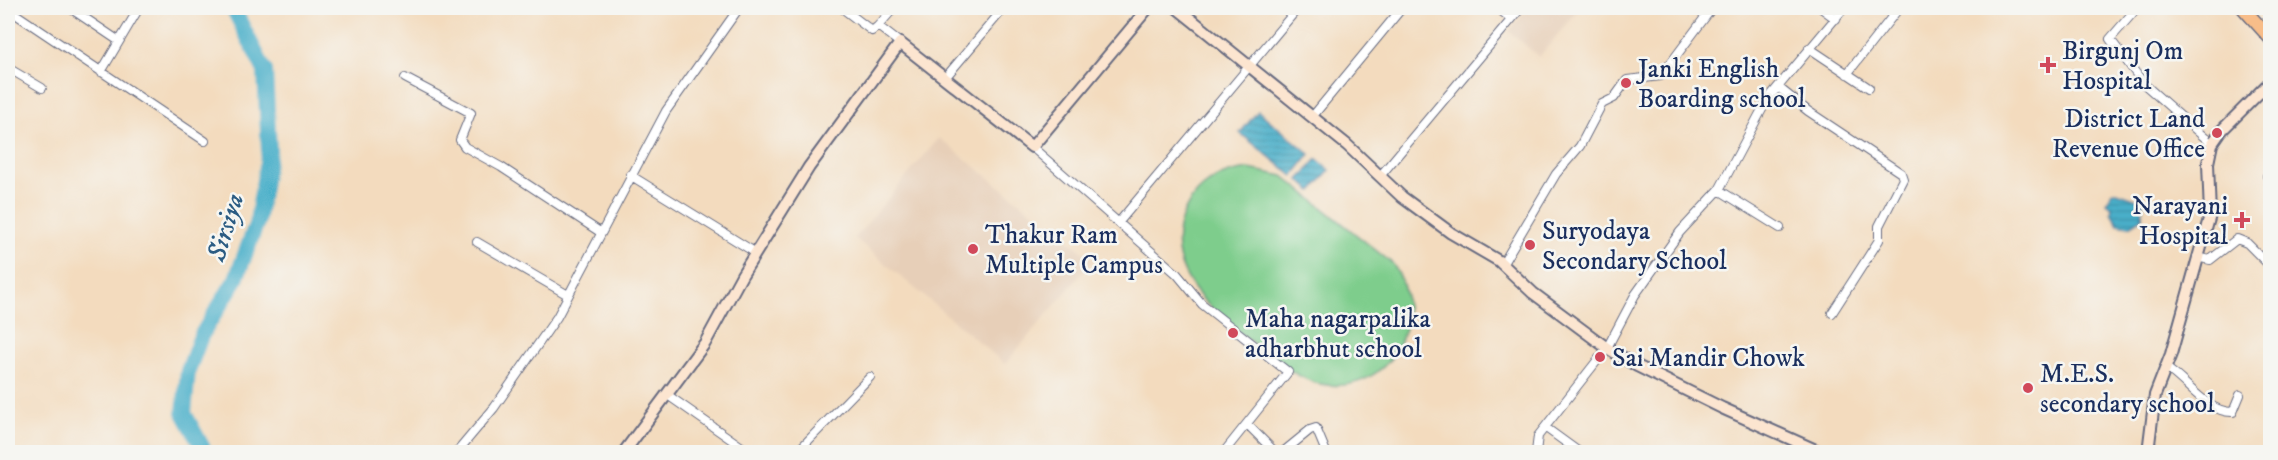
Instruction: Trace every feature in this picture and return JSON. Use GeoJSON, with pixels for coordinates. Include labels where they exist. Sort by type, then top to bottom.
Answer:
{"type":"FeatureCollection","features":[{"type":"Feature","properties":{"kind":"main road"},"geometry":{"type":"LineString","coordinates":[[2243,8],[2271,38]]}},
{"type":"Feature","properties":{"kind":"street"},"geometry":{"type":"LineString","coordinates":[[70,8],[119,41]]}},
{"type":"Feature","properties":{"kind":"street"},"geometry":{"type":"LineString","coordinates":[[101,72],[139,8]]}},
{"type":"Feature","properties":{"kind":"street"},"geometry":{"type":"LineString","coordinates":[[457,453],[501,399],[541,342],[568,296],[630,175],[666,111],[739,8]]}},
{"type":"Feature","properties":{"kind":"street"},"geometry":{"type":"LineString","coordinates":[[842,8],[872,31],[894,8]]}},
{"type":"Feature","properties":{"kind":"street"},"geometry":{"type":"LineString","coordinates":[[945,78],[1004,8]]}},
{"type":"Feature","properties":{"kind":"street"},"geometry":{"type":"LineString","coordinates":[[1032,147],[1148,8]]}},
{"type":"Feature","properties":{"kind":"street"},"geometry":{"type":"LineString","coordinates":[[1177,8],[1312,117],[1381,175],[1402,197],[1451,233],[1503,265],[1533,293],[1606,348],[1722,408],[1820,453]]}},
{"type":"Feature","properties":{"kind":"street"},"geometry":{"type":"LineString","coordinates":[[1119,222],[1251,67],[1298,8]]}},
{"type":"Feature","properties":{"kind":"street"},"geometry":{"type":"LineString","coordinates":[[1312,117],[1402,8]]}},
{"type":"Feature","properties":{"kind":"street"},"geometry":{"type":"LineString","coordinates":[[1497,8],[1512,19]]}},
{"type":"Feature","properties":{"kind":"street"},"geometry":{"type":"LineString","coordinates":[[1381,175],[1521,8]]}},
{"type":"Feature","properties":{"kind":"street"},"geometry":{"type":"LineString","coordinates":[[1503,265],[1556,174],[1580,146],[1602,104],[1614,98],[1627,80],[1661,76],[1712,8]]}},
{"type":"Feature","properties":{"kind":"street"},"geometry":{"type":"LineString","coordinates":[[1821,8],[1836,19]]}},
{"type":"Feature","properties":{"kind":"street"},"geometry":{"type":"LineString","coordinates":[[1536,453],[1538,436],[1606,348],[1635,295],[1680,232],[1719,190],[1757,118],[1778,87],[1844,8]]}},
{"type":"Feature","properties":{"kind":"street"},"geometry":{"type":"LineString","coordinates":[[1847,74],[1899,8]]}},
{"type":"Feature","properties":{"kind":"street"},"geometry":{"type":"LineString","coordinates":[[2137,8],[2110,39],[2145,84],[2212,144]]}},
{"type":"Feature","properties":{"kind":"street"},"geometry":{"type":"LineString","coordinates":[[8,9],[205,141]]}},
{"type":"Feature","properties":{"kind":"street"},"geometry":{"type":"LineString","coordinates":[[878,26],[1032,147],[1177,274],[1202,304],[1288,372],[1224,453]]}},
{"type":"Feature","properties":{"kind":"street"},"geometry":{"type":"LineString","coordinates":[[624,453],[669,396],[705,343],[756,253],[809,167],[900,43]]}},
{"type":"Feature","properties":{"kind":"street"},"geometry":{"type":"LineString","coordinates":[[1809,48],[1869,88]]}},
{"type":"Feature","properties":{"kind":"street"},"geometry":{"type":"LineString","coordinates":[[8,68],[42,88]]}},
{"type":"Feature","properties":{"kind":"street"},"geometry":{"type":"LineString","coordinates":[[405,78],[471,113],[460,140],[465,147],[501,167],[600,232]]}},
{"type":"Feature","properties":{"kind":"street"},"geometry":{"type":"LineString","coordinates":[[2148,453],[2155,395],[2166,368],[2210,215],[2208,163],[2212,144],[2221,131],[2271,82]]}},
{"type":"Feature","properties":{"kind":"street"},"geometry":{"type":"LineString","coordinates":[[1778,87],[1808,111],[1900,173],[1903,179],[1879,226],[1879,240],[1832,313]]}},
{"type":"Feature","properties":{"kind":"street"},"geometry":{"type":"LineString","coordinates":[[2271,173],[2268,176],[2271,179]]}},
{"type":"Feature","properties":{"kind":"street"},"geometry":{"type":"LineString","coordinates":[[630,175],[756,253]]}},
{"type":"Feature","properties":{"kind":"street"},"geometry":{"type":"LineString","coordinates":[[1719,190],[1780,228]]}},
{"type":"Feature","properties":{"kind":"street"},"geometry":{"type":"LineString","coordinates":[[2197,257],[2210,260],[2237,239],[2247,243],[2270,266]]}},
{"type":"Feature","properties":{"kind":"street"},"geometry":{"type":"LineString","coordinates":[[477,242],[568,296]]}},
{"type":"Feature","properties":{"kind":"street"},"geometry":{"type":"LineString","coordinates":[[2166,368],[2185,380],[2209,403],[2227,412],[2233,412],[2240,395]]}},
{"type":"Feature","properties":{"kind":"street"},"geometry":{"type":"LineString","coordinates":[[797,453],[870,377]]}},
{"type":"Feature","properties":{"kind":"street"},"geometry":{"type":"LineString","coordinates":[[669,396],[749,453]]}},
{"type":"Feature","properties":{"kind":"street"},"geometry":{"type":"LineString","coordinates":[[1247,424],[1275,453]]}},
{"type":"Feature","properties":{"kind":"street"},"geometry":{"type":"LineString","coordinates":[[1283,453],[1310,430],[1317,428],[1326,453]]}},
{"type":"Feature","properties":{"kind":"street"},"geometry":{"type":"LineString","coordinates":[[1546,428],[1579,453]]}},
{"type":"Feature","properties":{"kind":"shaded area"},"geometry":{"type":"Polygon","coordinates":[[[1528,8],[1580,8],[1539,57],[1509,31],[1528,8]]]}},
{"type":"Feature","properties":{"kind":"shaded area","name":"Thakur Ram Multiple Campus"},"geometry":{"type":"Polygon","coordinates":[[[939,138],[1093,260],[1005,364],[855,238],[939,138]]]}},
{"type":"Feature","properties":{"kind":"green space"},"geometry":{"type":"Polygon","coordinates":[[[1249,169],[1283,176],[1393,264],[1403,286],[1407,308],[1405,330],[1397,350],[1384,367],[1366,379],[1345,385],[1320,384],[1298,375],[1224,320],[1189,281],[1179,258],[1178,234],[1186,208],[1191,199],[1212,180],[1249,169]]]}},
{"type":"Feature","properties":{"kind":"water"},"geometry":{"type":"Polygon","coordinates":[[[1258,111],[1310,154],[1293,176],[1240,133],[1258,111]]]}},
{"type":"Feature","properties":{"kind":"water"},"geometry":{"type":"Polygon","coordinates":[[[1317,159],[1330,170],[1312,191],[1299,180],[1317,159]]]}},
{"type":"Feature","properties":{"kind":"water"},"geometry":{"type":"Polygon","coordinates":[[[2114,191],[2143,201],[2142,218],[2130,226],[2118,224],[2111,212],[2112,207],[2106,203],[2114,191]]]}},
{"type":"Feature","properties":{"kind":"waterway","name":"Sirsiya"},"geometry":{"type":"LineString","coordinates":[[205,452],[184,413],[188,371],[201,336],[236,279],[257,222],[269,151],[265,71],[233,8]]}},
{"type":"Feature","properties":{"kind":"place","name":"Birgunj Om Hospital"},"geometry":{"type":"Point","coordinates":[2048,65]}},
{"type":"Feature","properties":{"kind":"place","name":"Janki English Boarding school"},"geometry":{"type":"Point","coordinates":[1626,83]}},
{"type":"Feature","properties":{"kind":"place","name":"District Land Revenue Office"},"geometry":{"type":"Point","coordinates":[2217,133]}},
{"type":"Feature","properties":{"kind":"place","name":"Narayani Hospital"},"geometry":{"type":"Point","coordinates":[2242,220]}},
{"type":"Feature","properties":{"kind":"place","name":"Suryodaya Secondary School"},"geometry":{"type":"Point","coordinates":[1530,245]}},
{"type":"Feature","properties":{"kind":"place","name":"Thakur Ram Multiple Campus"},"geometry":{"type":"Point","coordinates":[973,249]}},
{"type":"Feature","properties":{"kind":"place","name":"Maha nagarpalika adharbhut school"},"geometry":{"type":"Point","coordinates":[1233,333]}},
{"type":"Feature","properties":{"kind":"place","name":"Sai Mandir Chowk"},"geometry":{"type":"Point","coordinates":[1600,357]}},
{"type":"Feature","properties":{"kind":"place","name":"M.E.S. secondary school"},"geometry":{"type":"Point","coordinates":[2028,388]}}]}
